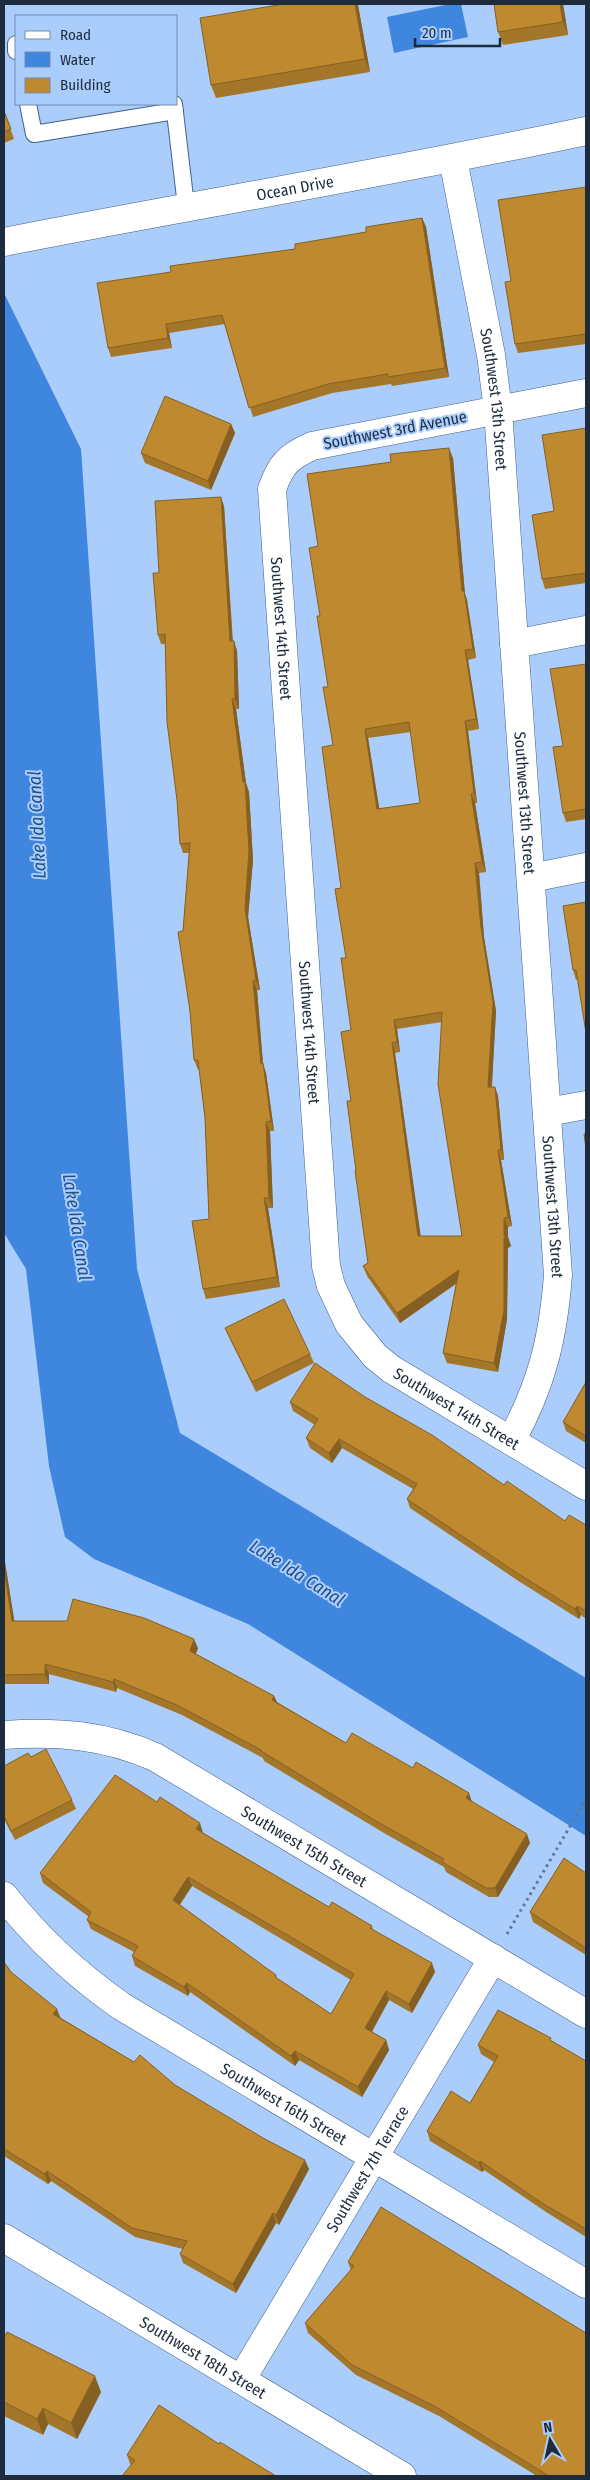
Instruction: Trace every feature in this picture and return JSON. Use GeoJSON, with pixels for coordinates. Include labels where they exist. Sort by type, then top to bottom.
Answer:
{"type":"FeatureCollection","features":[{"type":"Feature","properties":{"kind":"street","name":"Ocean Drive"},"geometry":{"type":"LineString","coordinates":[[4,242],[186,206],[453,159],[586,132]]}},
{"type":"Feature","properties":{"kind":"street","name":"Southwest 13th Street"},"geometry":{"type":"LineString","coordinates":[[453,159],[492,355],[498,410],[558,1275],[554,1321],[544,1367],[528,1411],[511,1441]]}},
{"type":"Feature","properties":{"kind":"street","name":"Southwest 3rd Avenue"},"geometry":{"type":"LineString","coordinates":[[294,454],[312,446],[586,393]]}},
{"type":"Feature","properties":{"kind":"street","name":"Southwest 14th Street"},"geometry":{"type":"LineString","coordinates":[[294,454],[279,469],[272,488],[326,1266],[339,1305],[361,1340],[391,1369],[586,1486]]}},
{"type":"Feature","properties":{"kind":"street"},"geometry":{"type":"LineString","coordinates":[[514,644],[586,630]]}},
{"type":"Feature","properties":{"kind":"street"},"geometry":{"type":"LineString","coordinates":[[531,878],[586,868]]}},
{"type":"Feature","properties":{"kind":"street"},"geometry":{"type":"LineString","coordinates":[[547,1112],[586,1105]]}},
{"type":"Feature","properties":{"kind":"street","name":"Southwest 15th Street"},"geometry":{"type":"LineString","coordinates":[[4,1735],[59,1733],[98,1738],[155,1757],[586,2014]]}},
{"type":"Feature","properties":{"kind":"street","name":"Southwest 16th Street"},"geometry":{"type":"LineString","coordinates":[[4,1896],[22,1920],[103,1994],[373,2158],[586,2284]]}},
{"type":"Feature","properties":{"kind":"street","name":"Southwest 7th Terrace"},"geometry":{"type":"LineString","coordinates":[[241,2380],[493,1958]]}},
{"type":"Feature","properties":{"kind":"street","name":"Southwest 18th Street"},"geometry":{"type":"LineString","coordinates":[[4,2238],[402,2476]]}},
{"type":"Feature","properties":{"kind":"lane"},"geometry":{"type":"LineString","coordinates":[[28,105],[34,134],[174,107],[186,206]]}},
{"type":"Feature","properties":{"kind":"path"},"geometry":{"type":"LineString","coordinates":[[493,1958],[586,1799]]}},
{"type":"Feature","properties":{"kind":"water"},"geometry":{"type":"Polygon","coordinates":[[[450,4],[461,4],[468,37],[394,53],[387,17],[450,4]]]}},
{"type":"Feature","properties":{"kind":"water","name":"Lake Ida Canal"},"geometry":{"type":"Polygon","coordinates":[[[4,293],[81,449],[137,1269],[180,1433],[586,1678],[586,1836],[248,1624],[94,1559],[65,1537],[49,1466],[26,1269],[4,1233],[4,293]]]}},
{"type":"Feature","properties":{"kind":"building"},"geometry":{"type":"Polygon","coordinates":[[[284,4],[355,4],[365,59],[211,85],[200,18],[284,4]]]}},
{"type":"Feature","properties":{"kind":"building"},"geometry":{"type":"Polygon","coordinates":[[[494,4],[560,4],[563,22],[498,32],[494,4]]]}},
{"type":"Feature","properties":{"kind":"building"},"geometry":{"type":"Polygon","coordinates":[[[4,111],[11,129],[4,132],[4,111]]]}},
{"type":"Feature","properties":{"kind":"building"},"geometry":{"type":"Polygon","coordinates":[[[586,187],[586,334],[515,344],[505,282],[511,281],[498,200],[586,187]]]}},
{"type":"Feature","properties":{"kind":"building"},"geometry":{"type":"Polygon","coordinates":[[[422,218],[445,368],[388,377],[388,374],[328,384],[249,408],[222,315],[166,324],[168,338],[108,348],[97,283],[171,272],[170,266],[295,249],[295,244],[366,232],[366,227],[422,218]]]}},
{"type":"Feature","properties":{"kind":"building"},"geometry":{"type":"Polygon","coordinates":[[[165,396],[231,424],[208,481],[141,453],[165,396]]]}},
{"type":"Feature","properties":{"kind":"building"},"geometry":{"type":"Polygon","coordinates":[[[586,428],[586,573],[542,579],[532,515],[554,511],[542,435],[586,428]]]}},
{"type":"Feature","properties":{"kind":"building"},"geometry":{"type":"Polygon","coordinates":[[[449,448],[462,591],[464,591],[473,649],[465,650],[476,719],[465,721],[474,793],[471,794],[482,862],[475,863],[481,928],[493,1002],[488,1087],[495,1087],[501,1150],[498,1150],[508,1217],[504,1218],[504,1236],[507,1236],[504,1238],[504,1310],[494,1363],[443,1353],[459,1270],[397,1313],[363,1266],[368,1263],[355,1171],[347,1101],[351,1101],[341,1032],[351,1030],[341,958],[346,958],[335,889],[341,888],[322,747],[333,745],[323,687],[328,687],[317,616],[320,616],[309,548],[318,546],[307,474],[391,462],[390,454],[449,448]],[[409,722],[365,729],[377,809],[420,803],[409,722]],[[442,1012],[394,1020],[397,1042],[392,1043],[418,1236],[462,1236],[438,1084],[442,1012]]]}},
{"type":"Feature","properties":{"kind":"building"},"geometry":{"type":"Polygon","coordinates":[[[221,497],[230,641],[234,641],[235,699],[232,699],[243,782],[245,782],[249,851],[245,908],[256,980],[253,981],[261,1064],[263,1063],[271,1121],[266,1122],[269,1198],[264,1198],[277,1277],[203,1289],[192,1221],[209,1219],[205,1118],[198,1060],[194,1060],[190,1011],[178,932],[183,931],[190,843],[180,844],[177,800],[167,722],[165,634],[158,635],[153,573],[159,573],[155,501],[221,497]]]}},
{"type":"Feature","properties":{"kind":"building"},"geometry":{"type":"Polygon","coordinates":[[[586,664],[586,809],[563,813],[553,747],[563,746],[550,669],[586,664]]]}},
{"type":"Feature","properties":{"kind":"building"},"geometry":{"type":"Polygon","coordinates":[[[586,902],[586,1033],[576,970],[573,970],[563,906],[586,902]]]}},
{"type":"Feature","properties":{"kind":"building"},"geometry":{"type":"Polygon","coordinates":[[[284,1299],[310,1354],[252,1382],[225,1328],[284,1299]]]}},
{"type":"Feature","properties":{"kind":"building"},"geometry":{"type":"Polygon","coordinates":[[[315,1363],[365,1397],[432,1435],[504,1485],[507,1481],[565,1521],[569,1515],[586,1525],[586,1611],[577,1606],[575,1609],[517,1573],[407,1499],[417,1484],[339,1439],[329,1453],[306,1438],[318,1419],[290,1402],[315,1363]]]}},
{"type":"Feature","properties":{"kind":"building"},"geometry":{"type":"Polygon","coordinates":[[[586,1382],[586,1436],[563,1422],[586,1382]]]}},
{"type":"Feature","properties":{"kind":"building"},"geometry":{"type":"Polygon","coordinates":[[[4,1568],[12,1621],[67,1621],[73,1599],[144,1618],[194,1639],[190,1651],[274,1696],[272,1700],[346,1743],[352,1733],[413,1768],[416,1762],[469,1793],[466,1798],[527,1834],[495,1888],[486,1888],[442,1862],[444,1859],[381,1824],[261,1750],[179,1706],[114,1679],[113,1682],[45,1664],[45,1674],[4,1675],[4,1568]]]}},
{"type":"Feature","properties":{"kind":"building"},"geometry":{"type":"Polygon","coordinates":[[[46,1749],[72,1800],[11,1831],[4,1816],[4,1766],[28,1753],[31,1757],[46,1749]]]}},
{"type":"Feature","properties":{"kind":"building"},"geometry":{"type":"Polygon","coordinates":[[[115,1775],[157,1802],[160,1797],[200,1823],[196,1829],[329,1907],[332,1902],[372,1926],[370,1928],[432,1963],[409,2004],[386,1991],[365,2028],[386,2040],[358,2087],[295,2051],[291,2056],[187,1983],[184,1987],[132,1956],[138,1946],[87,1920],[91,1912],[40,1873],[115,1775]],[[188,1877],[173,1900],[276,1975],[275,1977],[331,2014],[354,1974],[188,1877]]]}},
{"type":"Feature","properties":{"kind":"building"},"geometry":{"type":"Polygon","coordinates":[[[564,1858],[586,1873],[586,1948],[530,1912],[564,1858]]]}},
{"type":"Feature","properties":{"kind":"building"},"geometry":{"type":"Polygon","coordinates":[[[4,1962],[11,1972],[57,2009],[53,2014],[134,2062],[140,2055],[175,2085],[263,2138],[305,2160],[276,2215],[273,2213],[233,2284],[180,2254],[187,2241],[132,2228],[47,2171],[45,2174],[4,2149],[4,1962]]]}},
{"type":"Feature","properties":{"kind":"building"},"geometry":{"type":"Polygon","coordinates":[[[498,2010],[551,2038],[550,2040],[586,2061],[586,2229],[542,2203],[480,2161],[479,2163],[427,2131],[451,2091],[470,2103],[498,2056],[478,2045],[498,2010]]]}},
{"type":"Feature","properties":{"kind":"building"},"geometry":{"type":"Polygon","coordinates":[[[381,2207],[586,2333],[586,2476],[549,2476],[436,2407],[352,2365],[305,2323],[354,2266],[348,2262],[381,2207]]]}},
{"type":"Feature","properties":{"kind":"building"},"geometry":{"type":"Polygon","coordinates":[[[7,2332],[95,2376],[71,2423],[43,2408],[37,2419],[4,2402],[4,2338],[7,2332]]]}},
{"type":"Feature","properties":{"kind":"building"},"geometry":{"type":"Polygon","coordinates":[[[159,2405],[219,2444],[220,2442],[276,2476],[122,2476],[135,2460],[127,2455],[159,2405]]]}}]}
